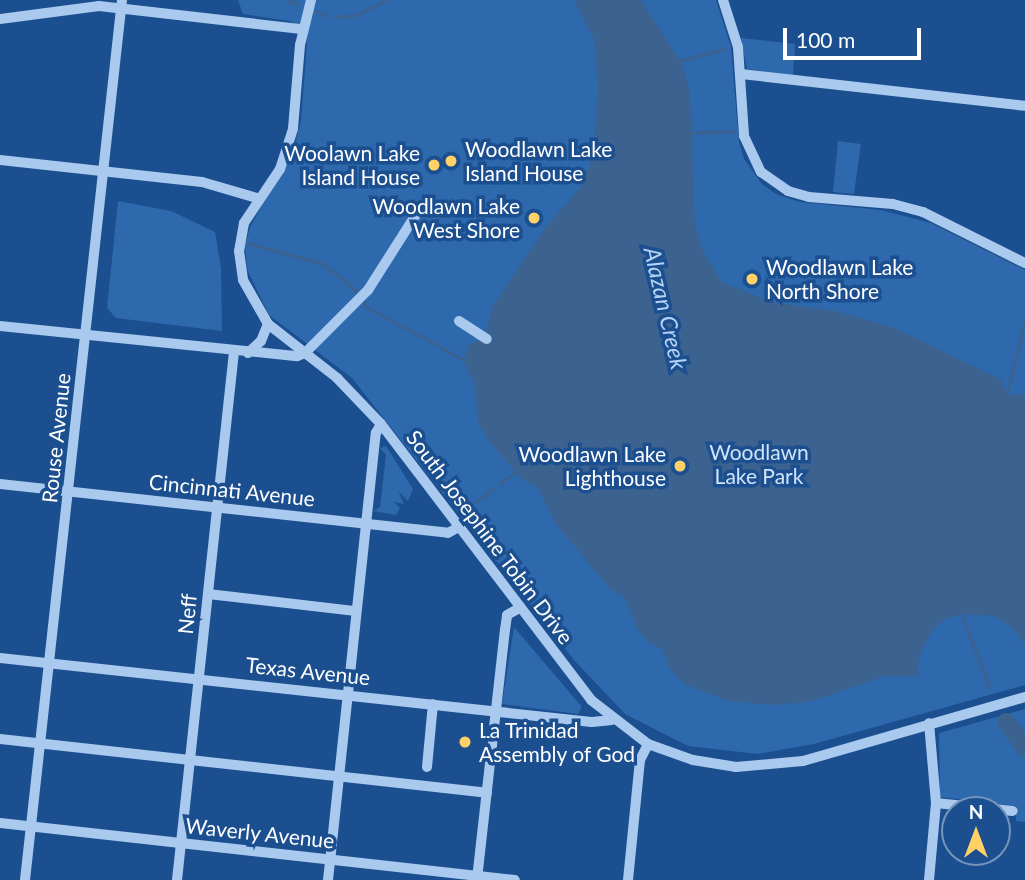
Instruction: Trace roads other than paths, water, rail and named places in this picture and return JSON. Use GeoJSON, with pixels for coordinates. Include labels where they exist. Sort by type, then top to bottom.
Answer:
{"type":"FeatureCollection","features":[{"type":"Feature","properties":{"kind":"street","name":"South Josephine Tobin Drive"},"geometry":{"type":"LineString","coordinates":[[311,0],[302,29],[289,146],[244,223],[240,261],[250,295],[268,324],[305,353],[381,424],[518,609],[612,720],[648,744],[714,765],[759,767],[803,761],[1025,697]]}},
{"type":"Feature","properties":{"kind":"street"},"geometry":{"type":"LineString","coordinates":[[723,0],[741,74],[744,136],[750,157],[780,187],[809,197],[893,204],[923,212],[1025,263]]}},
{"type":"Feature","properties":{"kind":"street"},"geometry":{"type":"LineString","coordinates":[[0,19],[80,6],[122,4],[302,29]]}},
{"type":"Feature","properties":{"kind":"street","name":"Rouse Avenue"},"geometry":{"type":"LineString","coordinates":[[25,880],[122,4]]}},
{"type":"Feature","properties":{"kind":"street"},"geometry":{"type":"LineString","coordinates":[[741,74],[1025,106]]}},
{"type":"Feature","properties":{"kind":"street"},"geometry":{"type":"LineString","coordinates":[[0,160],[221,185],[260,199]]}},
{"type":"Feature","properties":{"kind":"street"},"geometry":{"type":"LineString","coordinates":[[0,326],[234,352],[287,356],[305,353],[381,269],[420,208]]}},
{"type":"Feature","properties":{"kind":"street"},"geometry":{"type":"LineString","coordinates":[[459,321],[487,339]]}},
{"type":"Feature","properties":{"kind":"street"},"geometry":{"type":"LineString","coordinates":[[248,353],[261,341],[268,324]]}},
{"type":"Feature","properties":{"kind":"street","name":"Neff"},"geometry":{"type":"LineString","coordinates":[[177,880],[234,352]]}},
{"type":"Feature","properties":{"kind":"street"},"geometry":{"type":"LineString","coordinates":[[328,880],[376,433],[381,424]]}},
{"type":"Feature","properties":{"kind":"street","name":"Cincinnati Avenue"},"geometry":{"type":"LineString","coordinates":[[0,484],[447,533],[458,527]]}},
{"type":"Feature","properties":{"kind":"street"},"geometry":{"type":"LineString","coordinates":[[208,594],[356,611]]}},
{"type":"Feature","properties":{"kind":"street"},"geometry":{"type":"LineString","coordinates":[[478,878],[508,615],[518,609]]}},
{"type":"Feature","properties":{"kind":"street","name":"Texas Avenue"},"geometry":{"type":"LineString","coordinates":[[0,658],[592,722],[612,720]]}},
{"type":"Feature","properties":{"kind":"street"},"geometry":{"type":"LineString","coordinates":[[427,767],[433,704]]}},
{"type":"Feature","properties":{"kind":"street"},"geometry":{"type":"LineString","coordinates":[[929,880],[936,803],[932,722]]}},
{"type":"Feature","properties":{"kind":"street"},"geometry":{"type":"LineString","coordinates":[[0,740],[487,793]]}},
{"type":"Feature","properties":{"kind":"street"},"geometry":{"type":"LineString","coordinates":[[628,880],[640,760],[648,744]]}},
{"type":"Feature","properties":{"kind":"street"},"geometry":{"type":"LineString","coordinates":[[936,803],[1013,811]]}},
{"type":"Feature","properties":{"kind":"street","name":"Waverly Avenue"},"geometry":{"type":"LineString","coordinates":[[0,823],[515,880]]}},
{"type":"Feature","properties":{"kind":"water"},"geometry":{"type":"Polygon","coordinates":[[[574,0],[641,0],[682,64],[690,92],[695,224],[702,249],[722,282],[771,302],[836,311],[895,328],[1002,380],[1007,395],[1025,395],[1025,646],[1013,628],[994,616],[962,614],[945,619],[931,632],[919,656],[918,676],[885,676],[809,702],[771,705],[729,701],[686,685],[669,668],[662,649],[648,642],[638,630],[624,597],[609,588],[555,523],[538,488],[522,479],[488,440],[478,422],[475,385],[464,362],[468,345],[490,335],[486,332],[492,307],[545,228],[580,188],[593,157],[598,86],[594,39],[574,0]]]}},
{"type":"Feature","properties":{"kind":"waterway"},"geometry":{"type":"LineString","coordinates":[[287,0],[297,4]]}},
{"type":"Feature","properties":{"kind":"waterway"},"geometry":{"type":"LineString","coordinates":[[334,17],[356,15],[386,0]]}},
{"type":"Feature","properties":{"kind":"waterway"},"geometry":{"type":"LineString","coordinates":[[317,11],[326,15]]}},
{"type":"Feature","properties":{"kind":"waterway"},"geometry":{"type":"LineString","coordinates":[[679,61],[723,49]]}},
{"type":"Feature","properties":{"kind":"waterway"},"geometry":{"type":"LineString","coordinates":[[691,133],[733,131]]}},
{"type":"Feature","properties":{"kind":"waterway"},"geometry":{"type":"LineString","coordinates":[[247,243],[324,264],[359,293]]}},
{"type":"Feature","properties":{"kind":"waterway"},"geometry":{"type":"LineString","coordinates":[[362,299],[367,307],[466,361]]}},
{"type":"Feature","properties":{"kind":"waterway"},"geometry":{"type":"LineString","coordinates":[[1006,396],[1025,321]]}},
{"type":"Feature","properties":{"kind":"waterway"},"geometry":{"type":"LineString","coordinates":[[499,485],[516,471]]}},
{"type":"Feature","properties":{"kind":"waterway"},"geometry":{"type":"LineString","coordinates":[[476,502],[493,489]]}},
{"type":"Feature","properties":{"kind":"waterway","name":"Alazan Creek"},"geometry":{"type":"LineString","coordinates":[[962,614],[990,688]]}},
{"type":"Feature","properties":{"kind":"waterway","name":"Alazan Creek"},"geometry":{"type":"LineString","coordinates":[[1006,722],[1025,748]]}},
{"type":"Feature","properties":{"kind":"place","name":"Woodlawn Lake Island House"},"geometry":{"type":"Point","coordinates":[451,161]}},
{"type":"Feature","properties":{"kind":"place","name":"Woolawn Lake Island House"},"geometry":{"type":"Point","coordinates":[434,165]}},
{"type":"Feature","properties":{"kind":"place","name":"Woodlawn Lake West Shore"},"geometry":{"type":"Point","coordinates":[534,218]}},
{"type":"Feature","properties":{"kind":"place","name":"Woodlawn Lake North Shore"},"geometry":{"type":"Point","coordinates":[752,279]}},
{"type":"Feature","properties":{"kind":"place","name":"Woodlawn Lake Lighthouse"},"geometry":{"type":"Point","coordinates":[680,466]}},
{"type":"Feature","properties":{"kind":"place","name":"La Trinidad Assembly of God"},"geometry":{"type":"Point","coordinates":[465,742]}},
{"type":"Feature","properties":{"kind":"park label","name":"Woodlawn Lake Park"},"geometry":{"type":"Point","coordinates":[759,464]}}]}
